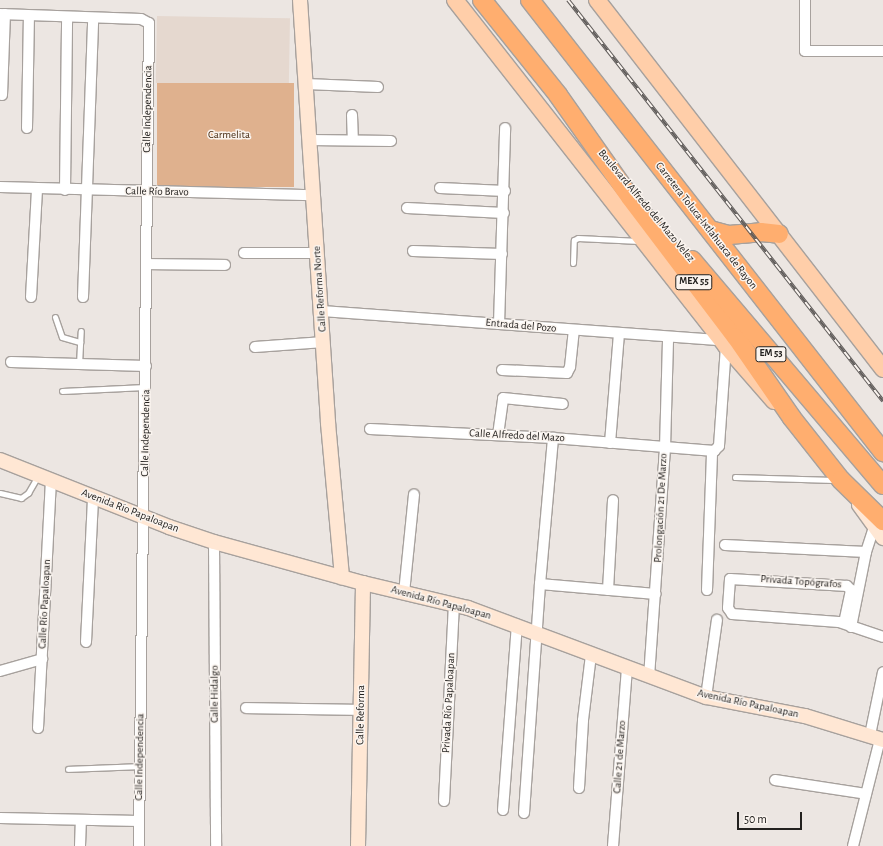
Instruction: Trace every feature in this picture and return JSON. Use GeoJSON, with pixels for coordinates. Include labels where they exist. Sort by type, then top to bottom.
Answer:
{"type":"FeatureCollection","features":[{"type":"Feature","properties":{"kind":"highway","name":"MEX 55"},"geometry":{"type":"LineString","coordinates":[[482,0],[596,146],[630,197],[736,337],[792,418],[880,529]]}},
{"type":"Feature","properties":{"kind":"highway","name":"Carretera Toluca-Ixtlahuaca de Rayon"},"geometry":{"type":"LineString","coordinates":[[530,0],[883,452]]}},
{"type":"Feature","properties":{"kind":"highway","name":"Boulevard Alfredo del Mazo Velez"},"geometry":{"type":"LineString","coordinates":[[596,146],[662,221],[883,485]]}},
{"type":"Feature","properties":{"kind":"highway"},"geometry":{"type":"LineString","coordinates":[[710,230],[729,235],[761,232],[779,234]]}},
{"type":"Feature","properties":{"kind":"main road","name":"Calle Reforma Norte"},"geometry":{"type":"LineString","coordinates":[[300,0],[342,577]]}},
{"type":"Feature","properties":{"kind":"main road"},"geometry":{"type":"LineString","coordinates":[[455,0],[723,343],[755,382],[792,418]]}},
{"type":"Feature","properties":{"kind":"main road"},"geometry":{"type":"LineString","coordinates":[[597,0],[883,369]]}},
{"type":"Feature","properties":{"kind":"main road","name":"Avenida Río Papaloapan"},"geometry":{"type":"LineString","coordinates":[[0,460],[144,517],[214,542],[363,583],[454,604],[517,625],[591,655],[706,697],[805,716],[878,738]]}},
{"type":"Feature","properties":{"kind":"main road","name":"Calle Reforma"},"geometry":{"type":"LineString","coordinates":[[358,846],[363,583]]}},
{"type":"Feature","properties":{"kind":"street"},"geometry":{"type":"LineString","coordinates":[[805,0],[805,51],[883,51]]}},
{"type":"Feature","properties":{"kind":"street"},"geometry":{"type":"LineString","coordinates":[[2,95],[2,14],[93,18],[83,297]]}},
{"type":"Feature","properties":{"kind":"street"},"geometry":{"type":"LineString","coordinates":[[27,128],[29,16]]}},
{"type":"Feature","properties":{"kind":"street"},"geometry":{"type":"LineString","coordinates":[[65,190],[67,17]]}},
{"type":"Feature","properties":{"kind":"street","name":"Calle Independencia"},"geometry":{"type":"LineString","coordinates":[[93,18],[148,20],[146,386],[139,846]]}},
{"type":"Feature","properties":{"kind":"street"},"geometry":{"type":"LineString","coordinates":[[306,84],[378,88]]}},
{"type":"Feature","properties":{"kind":"street"},"geometry":{"type":"LineString","coordinates":[[352,115],[354,140]]}},
{"type":"Feature","properties":{"kind":"street"},"geometry":{"type":"LineString","coordinates":[[499,324],[505,191],[505,128]]}},
{"type":"Feature","properties":{"kind":"street"},"geometry":{"type":"LineString","coordinates":[[310,140],[391,141]]}},
{"type":"Feature","properties":{"kind":"street","name":"Calle Río Bravo"},"geometry":{"type":"LineString","coordinates":[[0,187],[86,191],[313,195]]}},
{"type":"Feature","properties":{"kind":"street"},"geometry":{"type":"LineString","coordinates":[[440,188],[505,191]]}},
{"type":"Feature","properties":{"kind":"street"},"geometry":{"type":"LineString","coordinates":[[31,297],[38,189]]}},
{"type":"Feature","properties":{"kind":"street"},"geometry":{"type":"LineString","coordinates":[[407,208],[504,212]]}},
{"type":"Feature","properties":{"kind":"street"},"geometry":{"type":"LineString","coordinates":[[413,251],[502,254]]}},
{"type":"Feature","properties":{"kind":"street"},"geometry":{"type":"LineString","coordinates":[[244,253],[318,253]]}},
{"type":"Feature","properties":{"kind":"street"},"geometry":{"type":"LineString","coordinates":[[147,264],[225,266]]}},
{"type":"Feature","properties":{"kind":"street","name":"Entrada del Pozo"},"geometry":{"type":"LineString","coordinates":[[322,311],[723,343]]}},
{"type":"Feature","properties":{"kind":"street"},"geometry":{"type":"LineString","coordinates":[[502,370],[567,373],[570,367],[574,331]]}},
{"type":"Feature","properties":{"kind":"street"},"geometry":{"type":"LineString","coordinates":[[610,443],[619,334]]}},
{"type":"Feature","properties":{"kind":"street","name":"Prolongación 21 De Marzo"},"geometry":{"type":"LineString","coordinates":[[649,677],[665,448],[668,338]]}},
{"type":"Feature","properties":{"kind":"street"},"geometry":{"type":"LineString","coordinates":[[255,347],[324,342]]}},
{"type":"Feature","properties":{"kind":"street"},"geometry":{"type":"LineString","coordinates":[[707,590],[723,343]]}},
{"type":"Feature","properties":{"kind":"street"},"geometry":{"type":"LineString","coordinates":[[11,362],[146,366]]}},
{"type":"Feature","properties":{"kind":"street"},"geometry":{"type":"LineString","coordinates":[[498,434],[503,398],[563,404]]}},
{"type":"Feature","properties":{"kind":"street","name":"Calle Alfredo del Mazo"},"geometry":{"type":"LineString","coordinates":[[370,429],[498,434],[715,451]]}},
{"type":"Feature","properties":{"kind":"street"},"geometry":{"type":"LineString","coordinates":[[524,813],[540,584],[553,438]]}},
{"type":"Feature","properties":{"kind":"street","name":"Calle Río Papaloapan"},"geometry":{"type":"LineString","coordinates":[[38,728],[51,480]]}},
{"type":"Feature","properties":{"kind":"street"},"geometry":{"type":"LineString","coordinates":[[404,593],[414,495]]}},
{"type":"Feature","properties":{"kind":"street"},"geometry":{"type":"LineString","coordinates":[[86,642],[93,497]]}},
{"type":"Feature","properties":{"kind":"street"},"geometry":{"type":"LineString","coordinates":[[608,590],[613,500]]}},
{"type":"Feature","properties":{"kind":"street"},"geometry":{"type":"LineString","coordinates":[[880,529],[866,552],[848,625],[883,637]]}},
{"type":"Feature","properties":{"kind":"street","name":"Calle Hidalgo"},"geometry":{"type":"LineString","coordinates":[[214,542],[216,846]]}},
{"type":"Feature","properties":{"kind":"street"},"geometry":{"type":"LineString","coordinates":[[725,545],[866,552]]}},
{"type":"Feature","properties":{"kind":"street","name":"Privada Topógrafos"},"geometry":{"type":"LineString","coordinates":[[730,579],[847,586],[851,590],[848,625],[732,614],[728,608],[730,579]]}},
{"type":"Feature","properties":{"kind":"street"},"geometry":{"type":"LineString","coordinates":[[540,584],[656,594]]}},
{"type":"Feature","properties":{"kind":"street","name":"Privada Río Papaloapan"},"geometry":{"type":"LineString","coordinates":[[444,801],[454,604]]}},
{"type":"Feature","properties":{"kind":"street"},"geometry":{"type":"LineString","coordinates":[[706,697],[718,620]]}},
{"type":"Feature","properties":{"kind":"street"},"geometry":{"type":"LineString","coordinates":[[503,810],[517,625]]}},
{"type":"Feature","properties":{"kind":"street"},"geometry":{"type":"LineString","coordinates":[[579,788],[583,720],[591,655]]}},
{"type":"Feature","properties":{"kind":"street"},"geometry":{"type":"LineString","coordinates":[[0,672],[42,659]]}},
{"type":"Feature","properties":{"kind":"street","name":"Calle 21 de Marzo"},"geometry":{"type":"LineString","coordinates":[[613,846],[627,668]]}},
{"type":"Feature","properties":{"kind":"street"},"geometry":{"type":"LineString","coordinates":[[853,846],[878,738],[883,672]]}},
{"type":"Feature","properties":{"kind":"street"},"geometry":{"type":"LineString","coordinates":[[246,708],[361,710]]}},
{"type":"Feature","properties":{"kind":"street"},"geometry":{"type":"LineString","coordinates":[[775,780],[866,794]]}},
{"type":"Feature","properties":{"kind":"street"},"geometry":{"type":"LineString","coordinates":[[0,818],[81,822],[139,822]]}},
{"type":"Feature","properties":{"kind":"street"},"geometry":{"type":"LineString","coordinates":[[80,846],[81,822]]}},
{"type":"Feature","properties":{"kind":"lane"},"geometry":{"type":"LineString","coordinates":[[573,263],[574,240],[578,238],[644,241]]}},
{"type":"Feature","properties":{"kind":"lane"},"geometry":{"type":"LineString","coordinates":[[55,317],[62,337],[80,342]]}},
{"type":"Feature","properties":{"kind":"lane"},"geometry":{"type":"LineString","coordinates":[[80,364],[81,330]]}},
{"type":"Feature","properties":{"kind":"lane"},"geometry":{"type":"LineString","coordinates":[[62,390],[146,386]]}},
{"type":"Feature","properties":{"kind":"lane"},"geometry":{"type":"LineString","coordinates":[[0,493],[21,498],[28,493],[38,475]]}},
{"type":"Feature","properties":{"kind":"lane"},"geometry":{"type":"LineString","coordinates":[[735,477],[841,480]]}},
{"type":"Feature","properties":{"kind":"lane"},"geometry":{"type":"LineString","coordinates":[[68,769],[140,766]]}},
{"type":"Feature","properties":{"kind":"shaded area"},"geometry":{"type":"Polygon","coordinates":[[[157,16],[290,18],[289,85],[156,83],[157,16]]]}},
{"type":"Feature","properties":{"kind":"green space","name":"Carmelita"},"geometry":{"type":"Polygon","coordinates":[[[157,83],[294,83],[294,187],[157,187],[157,83]]]}},
{"type":"Feature","properties":{"kind":"railway"},"geometry":{"type":"LineString","coordinates":[[568,0],[883,401]]}}]}
